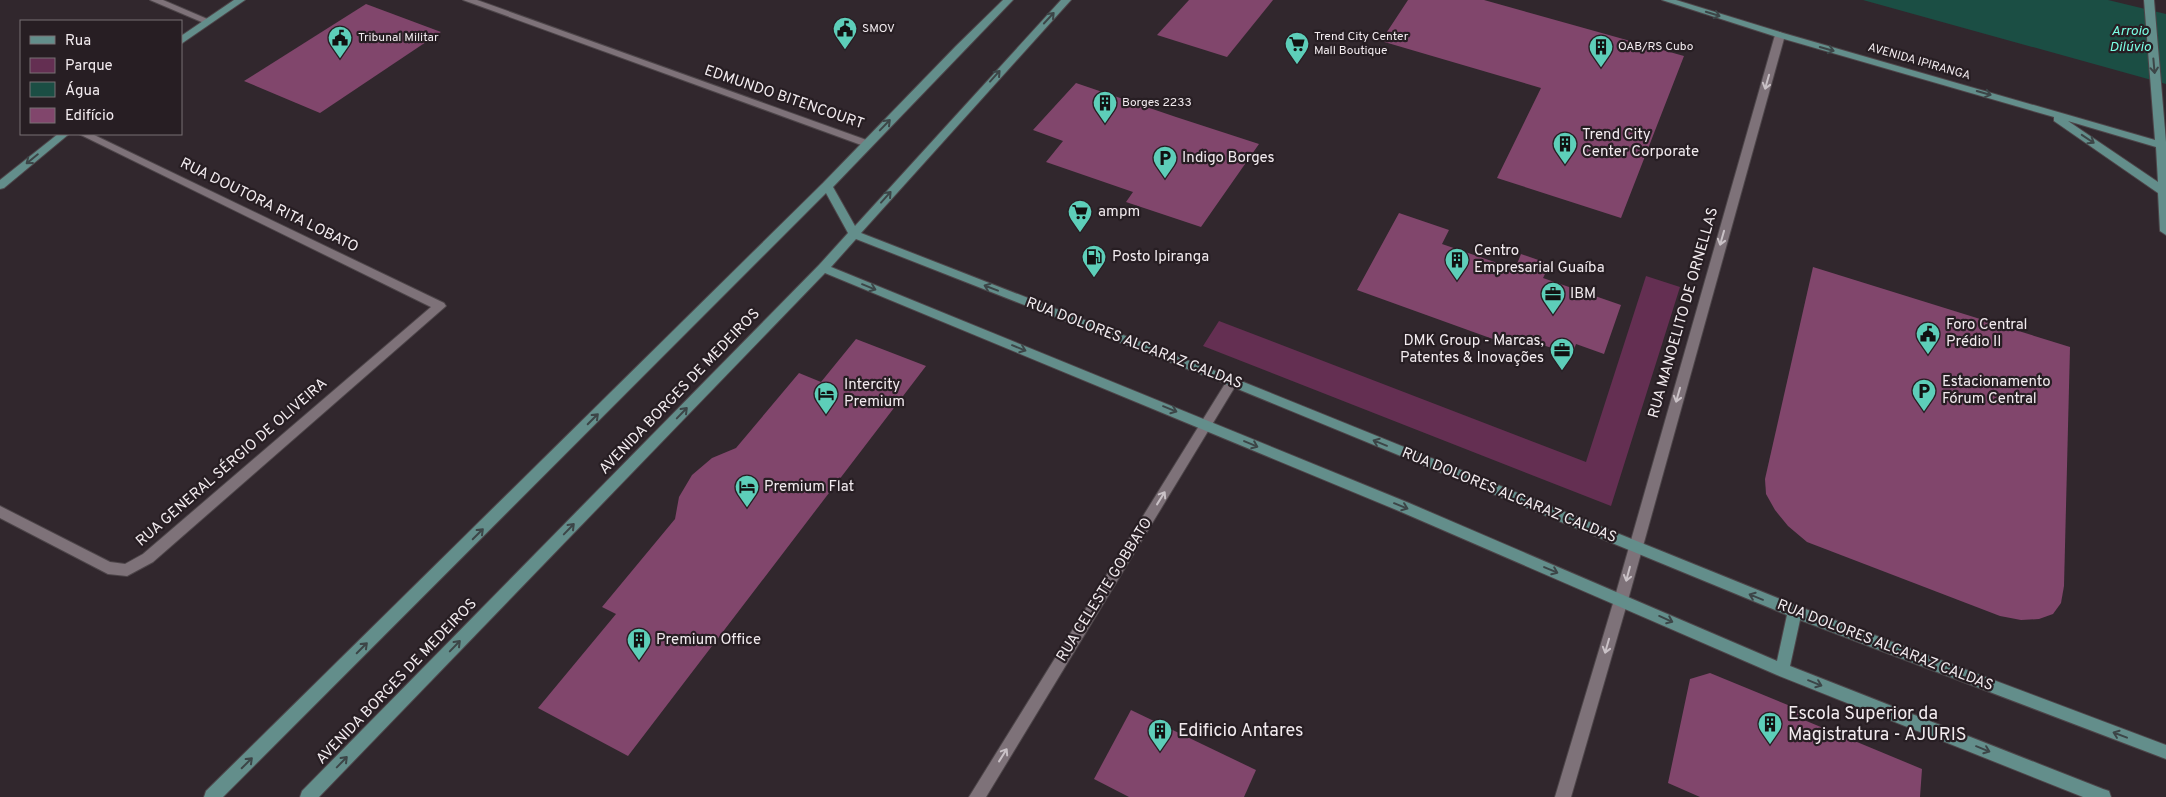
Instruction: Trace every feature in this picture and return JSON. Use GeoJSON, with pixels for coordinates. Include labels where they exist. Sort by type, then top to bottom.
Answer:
{"type":"FeatureCollection","features":[{"type":"Feature","properties":{"kind":"main road"},"geometry":{"type":"LineString","coordinates":[[182,40],[207,21],[240,0]]}},
{"type":"Feature","properties":{"kind":"main road"},"geometry":{"type":"LineString","coordinates":[[212,797],[828,186],[959,48],[1008,0]]}},
{"type":"Feature","properties":{"kind":"main road","name":"AVENIDA BORGES DE MEDEIROS"},"geometry":{"type":"LineString","coordinates":[[308,797],[823,268],[1066,0]]}},
{"type":"Feature","properties":{"kind":"main road","name":"AVENIDA IPIRANGA"},"geometry":{"type":"LineString","coordinates":[[1667,0],[1780,35],[2164,145]]}},
{"type":"Feature","properties":{"kind":"main road"},"geometry":{"type":"LineString","coordinates":[[2149,0],[2158,111],[2164,145],[2163,191],[2166,232]]}},
{"type":"Feature","properties":{"kind":"main road"},"geometry":{"type":"LineString","coordinates":[[2048,112],[2163,191]]}},
{"type":"Feature","properties":{"kind":"main road"},"geometry":{"type":"LineString","coordinates":[[0,185],[63,135]]}},
{"type":"Feature","properties":{"kind":"main road"},"geometry":{"type":"LineString","coordinates":[[828,186],[854,234]]}},
{"type":"Feature","properties":{"kind":"main road","name":"RUA DOLORES ALCARAZ CALDAS"},"geometry":{"type":"LineString","coordinates":[[854,234],[1232,382],[1794,612],[2166,752]]}},
{"type":"Feature","properties":{"kind":"main road"},"geometry":{"type":"LineString","coordinates":[[823,268],[1206,424],[1782,670],[2103,797]]}},
{"type":"Feature","properties":{"kind":"main road"},"geometry":{"type":"LineString","coordinates":[[1782,670],[1794,612]]}},
{"type":"Feature","properties":{"kind":"street"},"geometry":{"type":"LineString","coordinates":[[155,0],[207,21]]}},
{"type":"Feature","properties":{"kind":"street","name":"EDMUNDO BITENCOURT"},"geometry":{"type":"LineString","coordinates":[[468,0],[868,144]]}},
{"type":"Feature","properties":{"kind":"street","name":"RUA MANOELITO DE ORNELLAS"},"geometry":{"type":"LineString","coordinates":[[1621,600],[1780,35]]}},
{"type":"Feature","properties":{"kind":"street","name":"RUA DOUTORA RITA LOBATO"},"geometry":{"type":"LineString","coordinates":[[86,135],[440,306]]}},
{"type":"Feature","properties":{"kind":"street","name":"RUA GENERAL SÉRGIO DE OLIVEIRA"},"geometry":{"type":"LineString","coordinates":[[0,512],[108,568],[127,570],[148,558],[440,306]]}},
{"type":"Feature","properties":{"kind":"street","name":"RUA CELESTE GOBBATO"},"geometry":{"type":"LineString","coordinates":[[977,797],[1232,382]]}},
{"type":"Feature","properties":{"kind":"street"},"geometry":{"type":"LineString","coordinates":[[1563,797],[1621,600]]}},
{"type":"Feature","properties":{"kind":"green space"},"geometry":{"type":"Polygon","coordinates":[[[1646,276],[1680,287],[1611,506],[1203,346],[1219,321],[1586,462],[1646,276]]]}},
{"type":"Feature","properties":{"kind":"water","name":"Arroio Dilúvio"},"geometry":{"type":"Polygon","coordinates":[[[1863,0],[2108,0],[2166,14],[2166,84],[1863,0]]]}},
{"type":"Feature","properties":{"kind":"building"},"geometry":{"type":"Polygon","coordinates":[[[1189,0],[1273,0],[1227,57],[1157,35],[1189,0]]]}},
{"type":"Feature","properties":{"kind":"building"},"geometry":{"type":"Polygon","coordinates":[[[1408,0],[1484,0],[1684,56],[1621,218],[1497,178],[1541,88],[1381,41],[1408,0]]]}},
{"type":"Feature","properties":{"kind":"building","name":"Tribunal Militar"},"geometry":{"type":"Polygon","coordinates":[[[366,4],[441,32],[320,113],[244,81],[366,4]]]}},
{"type":"Feature","properties":{"kind":"building","name":"Indigo Borges"},"geometry":{"type":"Polygon","coordinates":[[[1076,83],[1259,144],[1201,227],[1126,202],[1133,192],[1046,162],[1063,141],[1033,130],[1076,83]]]}},
{"type":"Feature","properties":{"kind":"building","name":"Centro Empresarial Guaíba"},"geometry":{"type":"Polygon","coordinates":[[[1399,213],[1449,230],[1442,244],[1515,269],[1521,254],[1550,264],[1543,278],[1621,305],[1604,354],[1576,344],[1572,355],[1520,337],[1515,347],[1357,290],[1399,213]]]}},
{"type":"Feature","properties":{"kind":"building","name":"Estacionamento Fórum Central"},"geometry":{"type":"Polygon","coordinates":[[[1813,267],[2070,347],[2064,586],[2061,603],[2053,614],[2039,619],[2021,620],[2000,616],[1807,542],[1788,526],[1775,510],[1766,494],[1765,479],[1813,267]]]}},
{"type":"Feature","properties":{"kind":"building"},"geometry":{"type":"Polygon","coordinates":[[[856,339],[926,366],[628,756],[538,708],[616,614],[602,607],[675,519],[679,497],[692,475],[712,458],[736,448],[799,373],[821,382],[856,339]]]}},
{"type":"Feature","properties":{"kind":"building","name":"Escola Superior da Magistratura - AJURIS"},"geometry":{"type":"Polygon","coordinates":[[[1710,673],[1805,712],[1804,720],[1922,769],[1920,797],[1700,797],[1668,783],[1690,679],[1710,673]]]}},
{"type":"Feature","properties":{"kind":"building","name":"Edificio Antares"},"geometry":{"type":"Polygon","coordinates":[[[1131,710],[1256,770],[1244,797],[1129,797],[1094,779],[1131,710]]]}},
{"type":"Feature","properties":{"kind":"place","name":"SMOV"},"geometry":{"type":"Point","coordinates":[845,50]}},
{"type":"Feature","properties":{"kind":"place","name":"Tribunal Militar"},"geometry":{"type":"Point","coordinates":[340,59]}},
{"type":"Feature","properties":{"kind":"place","name":"Trend City Center Mall Boutique"},"geometry":{"type":"Point","coordinates":[1297,65]}},
{"type":"Feature","properties":{"kind":"place","name":"OAB/RS Cubo"},"geometry":{"type":"Point","coordinates":[1601,68]}},
{"type":"Feature","properties":{"kind":"place","name":"Borges 2233"},"geometry":{"type":"Point","coordinates":[1105,124]}},
{"type":"Feature","properties":{"kind":"place","name":"Trend City Center Corporate"},"geometry":{"type":"Point","coordinates":[1565,165]}},
{"type":"Feature","properties":{"kind":"place","name":"Indigo Borges"},"geometry":{"type":"Point","coordinates":[1165,179]}},
{"type":"Feature","properties":{"kind":"place","name":"ampm"},"geometry":{"type":"Point","coordinates":[1080,233]}},
{"type":"Feature","properties":{"kind":"place","name":"Posto Ipiranga"},"geometry":{"type":"Point","coordinates":[1094,278]}},
{"type":"Feature","properties":{"kind":"place","name":"Centro Empresarial Guaíba"},"geometry":{"type":"Point","coordinates":[1457,281]}},
{"type":"Feature","properties":{"kind":"place","name":"IBM"},"geometry":{"type":"Point","coordinates":[1553,315]}},
{"type":"Feature","properties":{"kind":"place","name":"Foro Central Prédio II"},"geometry":{"type":"Point","coordinates":[1928,355]}},
{"type":"Feature","properties":{"kind":"place","name":"DMK Group - Marcas, Patentes & Inovações"},"geometry":{"type":"Point","coordinates":[1562,371]}},
{"type":"Feature","properties":{"kind":"place","name":"Estacionamento Fórum Central"},"geometry":{"type":"Point","coordinates":[1924,412]}},
{"type":"Feature","properties":{"kind":"place","name":"Intercity Premium"},"geometry":{"type":"Point","coordinates":[826,415]}},
{"type":"Feature","properties":{"kind":"place","name":"Premium Flat"},"geometry":{"type":"Point","coordinates":[747,508]}},
{"type":"Feature","properties":{"kind":"place","name":"Premium Office"},"geometry":{"type":"Point","coordinates":[639,661]}},
{"type":"Feature","properties":{"kind":"place","name":"Escola Superior da Magistratura - AJURIS"},"geometry":{"type":"Point","coordinates":[1770,745]}},
{"type":"Feature","properties":{"kind":"place","name":"Edificio Antares"},"geometry":{"type":"Point","coordinates":[1160,752]}}]}
